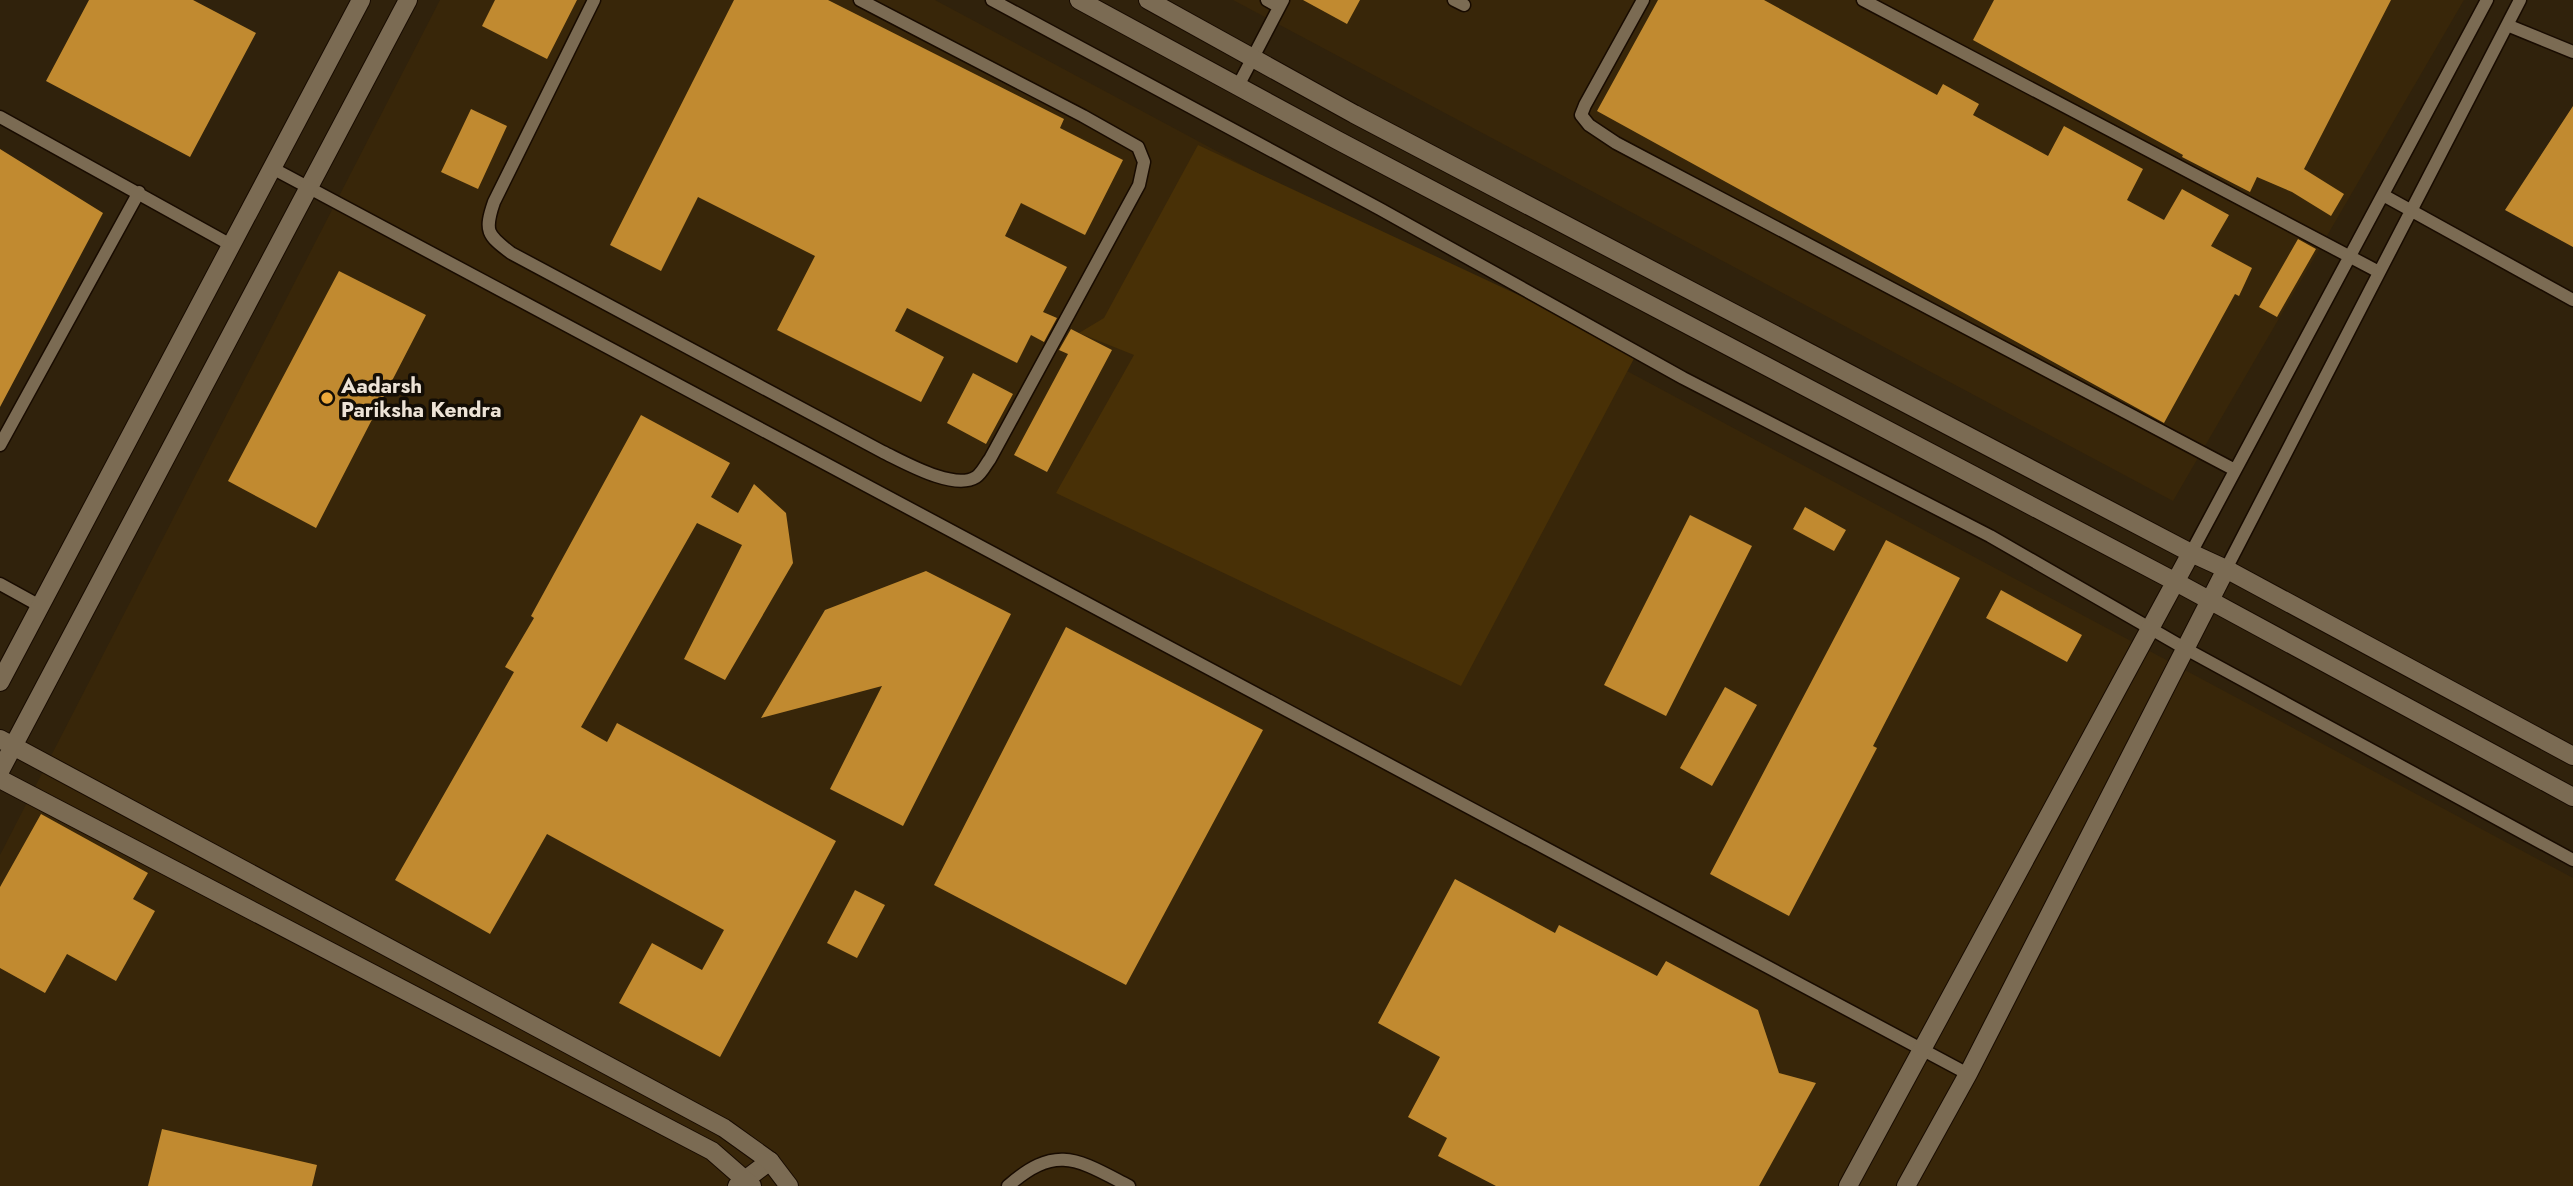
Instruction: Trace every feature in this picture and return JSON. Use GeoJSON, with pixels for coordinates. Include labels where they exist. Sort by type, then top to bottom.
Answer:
{"type":"FeatureCollection","features":[{"type":"Feature","properties":{"kind":"street"},"geometry":{"type":"LineString","coordinates":[[0,682],[361,0]]}},
{"type":"Feature","properties":{"kind":"street"},"geometry":{"type":"LineString","coordinates":[[0,771],[7,743],[408,0]]}},
{"type":"Feature","properties":{"kind":"street"},"geometry":{"type":"LineString","coordinates":[[1079,0],[2174,581],[2573,797]]}},
{"type":"Feature","properties":{"kind":"street"},"geometry":{"type":"LineString","coordinates":[[1148,0],[1354,114],[2190,553],[2226,569],[2573,755]]}},
{"type":"Feature","properties":{"kind":"street"},"geometry":{"type":"LineString","coordinates":[[1848,1186],[2190,553]]}},
{"type":"Feature","properties":{"kind":"street"},"geometry":{"type":"LineString","coordinates":[[1906,1186],[1968,1074],[2226,569]]}},
{"type":"Feature","properties":{"kind":"street"},"geometry":{"type":"LineString","coordinates":[[7,743],[724,1128],[770,1161],[789,1186]]}},
{"type":"Feature","properties":{"kind":"street"},"geometry":{"type":"LineString","coordinates":[[0,779],[712,1151],[745,1184],[770,1161]]}},
{"type":"Feature","properties":{"kind":"lane"},"geometry":{"type":"LineString","coordinates":[[594,0],[494,202],[487,223],[491,238],[511,253],[883,452],[931,474],[960,481],[976,477],[990,459],[1139,184],[1144,162],[1138,147],[1105,128],[860,0]]}},
{"type":"Feature","properties":{"kind":"lane"},"geometry":{"type":"LineString","coordinates":[[992,0],[1368,203],[1683,378],[1990,536],[2186,649],[2573,860]]}},
{"type":"Feature","properties":{"kind":"lane"},"geometry":{"type":"LineString","coordinates":[[1238,86],[1281,3],[1267,0]]}},
{"type":"Feature","properties":{"kind":"lane"},"geometry":{"type":"LineString","coordinates":[[1643,0],[1585,105],[1581,115],[1589,125],[1628,149],[2235,470]]}},
{"type":"Feature","properties":{"kind":"lane"},"geometry":{"type":"LineString","coordinates":[[1863,0],[2379,272]]}},
{"type":"Feature","properties":{"kind":"lane"},"geometry":{"type":"LineString","coordinates":[[2190,553],[2487,0]]}},
{"type":"Feature","properties":{"kind":"lane"},"geometry":{"type":"LineString","coordinates":[[2226,569],[2520,0]]}},
{"type":"Feature","properties":{"kind":"lane"},"geometry":{"type":"LineString","coordinates":[[2507,25],[2573,52]]}},
{"type":"Feature","properties":{"kind":"lane"},"geometry":{"type":"LineString","coordinates":[[0,117],[231,245]]}},
{"type":"Feature","properties":{"kind":"lane"},"geometry":{"type":"LineString","coordinates":[[272,168],[1968,1074]]}},
{"type":"Feature","properties":{"kind":"lane"},"geometry":{"type":"LineString","coordinates":[[0,445],[138,192]]}},
{"type":"Feature","properties":{"kind":"lane"},"geometry":{"type":"LineString","coordinates":[[2383,195],[2573,300]]}},
{"type":"Feature","properties":{"kind":"lane"},"geometry":{"type":"LineString","coordinates":[[0,584],[40,606]]}},
{"type":"Feature","properties":{"kind":"lane"},"geometry":{"type":"LineString","coordinates":[[1008,1186],[1026,1171],[1057,1158],[1081,1162],[1129,1186]]}},
{"type":"Feature","properties":{"kind":"shaded area"},"geometry":{"type":"Polygon","coordinates":[[[440,0],[935,0],[2573,878],[2573,1186],[0,1186],[0,855],[440,0]]]}},
{"type":"Feature","properties":{"kind":"shaded area"},"geometry":{"type":"Polygon","coordinates":[[[1233,0],[2464,0],[2173,501],[1233,0]]]}},
{"type":"Feature","properties":{"kind":"shaded area"},"geometry":{"type":"Polygon","coordinates":[[[1198,145],[1638,351],[1461,686],[1056,493],[1134,355],[1079,333],[1104,318],[1198,145]]]}},
{"type":"Feature","properties":{"kind":"building"},"geometry":{"type":"Polygon","coordinates":[[[89,0],[193,0],[256,33],[190,157],[46,81],[89,0]]]}},
{"type":"Feature","properties":{"kind":"building"},"geometry":{"type":"Polygon","coordinates":[[[495,0],[577,0],[547,59],[482,26],[495,0]]]}},
{"type":"Feature","properties":{"kind":"building"},"geometry":{"type":"Polygon","coordinates":[[[734,0],[828,0],[1064,119],[1060,128],[1123,160],[1085,235],[1021,203],[1005,236],[1067,267],[1043,312],[1057,318],[1044,342],[1031,335],[1017,363],[907,308],[895,331],[944,357],[921,402],[777,330],[815,256],[698,197],[661,271],[610,245],[734,0]]]}},
{"type":"Feature","properties":{"kind":"building"},"geometry":{"type":"Polygon","coordinates":[[[1303,0],[1360,0],[1347,24],[1303,0]]]}},
{"type":"Feature","properties":{"kind":"building"},"geometry":{"type":"Polygon","coordinates":[[[1658,0],[1764,0],[1937,95],[1943,84],[1979,104],[1973,115],[2048,156],[2064,126],[2143,169],[2127,200],[2164,220],[2182,189],[2229,215],[2211,246],[2252,268],[2239,296],[2235,294],[2164,423],[1597,111],[1658,0]]]}},
{"type":"Feature","properties":{"kind":"building"},"geometry":{"type":"Polygon","coordinates":[[[1994,0],[2391,0],[2304,169],[2344,194],[2331,216],[2292,192],[2257,177],[2250,192],[1973,40],[1994,0]]]}},
{"type":"Feature","properties":{"kind":"building"},"geometry":{"type":"Polygon","coordinates":[[[2573,106],[2573,247],[2505,210],[2573,106]]]}},
{"type":"Feature","properties":{"kind":"building"},"geometry":{"type":"Polygon","coordinates":[[[471,109],[507,126],[478,189],[441,172],[471,109]]]}},
{"type":"Feature","properties":{"kind":"building"},"geometry":{"type":"Polygon","coordinates":[[[0,149],[103,213],[0,407],[0,149]]]}},
{"type":"Feature","properties":{"kind":"building"},"geometry":{"type":"Polygon","coordinates":[[[2298,239],[2316,249],[2277,317],[2259,307],[2298,239]]]}},
{"type":"Feature","properties":{"kind":"building","name":"Aadarsh Pariksha Kendra"},"geometry":{"type":"Polygon","coordinates":[[[339,271],[426,315],[316,528],[228,481],[339,271]]]}},
{"type":"Feature","properties":{"kind":"building"},"geometry":{"type":"Polygon","coordinates":[[[1071,329],[1112,350],[1047,472],[1014,455],[1068,354],[1059,350],[1071,329]]]}},
{"type":"Feature","properties":{"kind":"building"},"geometry":{"type":"Polygon","coordinates":[[[973,373],[1013,394],[986,444],[947,423],[973,373]]]}},
{"type":"Feature","properties":{"kind":"building"},"geometry":{"type":"Polygon","coordinates":[[[641,415],[730,463],[711,497],[738,513],[754,484],[786,513],[793,563],[725,680],[684,659],[742,545],[697,523],[581,727],[607,742],[617,723],[836,841],[720,1057],[619,1003],[652,943],[702,970],[724,930],[547,834],[490,934],[395,880],[514,672],[505,667],[534,618],[531,616],[641,415]]]}},
{"type":"Feature","properties":{"kind":"building"},"geometry":{"type":"Polygon","coordinates":[[[1805,507],[1846,530],[1834,551],[1793,529],[1805,507]]]}},
{"type":"Feature","properties":{"kind":"building"},"geometry":{"type":"Polygon","coordinates":[[[1690,515],[1752,546],[1666,716],[1604,685],[1690,515]]]}},
{"type":"Feature","properties":{"kind":"building"},"geometry":{"type":"Polygon","coordinates":[[[1886,540],[1960,578],[1873,746],[1877,748],[1789,916],[1710,874],[1886,540]]]}},
{"type":"Feature","properties":{"kind":"building"},"geometry":{"type":"Polygon","coordinates":[[[926,571],[1011,614],[903,826],[830,789],[882,686],[761,718],[825,610],[926,571]]]}},
{"type":"Feature","properties":{"kind":"building"},"geometry":{"type":"Polygon","coordinates":[[[2001,590],[2082,635],[2067,662],[1986,618],[2001,590]]]}},
{"type":"Feature","properties":{"kind":"building"},"geometry":{"type":"Polygon","coordinates":[[[1066,627],[1263,730],[1126,985],[934,885],[1066,627]]]}},
{"type":"Feature","properties":{"kind":"building"},"geometry":{"type":"Polygon","coordinates":[[[1725,687],[1757,705],[1712,786],[1680,768],[1725,687]]]}},
{"type":"Feature","properties":{"kind":"building"},"geometry":{"type":"Polygon","coordinates":[[[41,814],[148,873],[133,899],[155,911],[116,981],[67,954],[45,993],[0,968],[0,887],[41,814]]]}},
{"type":"Feature","properties":{"kind":"building"},"geometry":{"type":"Polygon","coordinates":[[[1455,879],[1555,933],[1559,925],[1657,976],[1666,961],[1758,1010],[1779,1073],[1816,1083],[1759,1186],[1496,1186],[1438,1156],[1447,1138],[1408,1117],[1440,1057],[1378,1023],[1455,879]]]}},
{"type":"Feature","properties":{"kind":"building"},"geometry":{"type":"Polygon","coordinates":[[[855,890],[885,905],[857,958],[827,943],[855,890]]]}},
{"type":"Feature","properties":{"kind":"building"},"geometry":{"type":"Polygon","coordinates":[[[162,1129],[317,1165],[312,1186],[148,1186],[162,1129]]]}},
{"type":"Feature","properties":{"kind":"place","name":"Aadarsh Pariksha Kendra"},"geometry":{"type":"Point","coordinates":[327,398]}}]}
